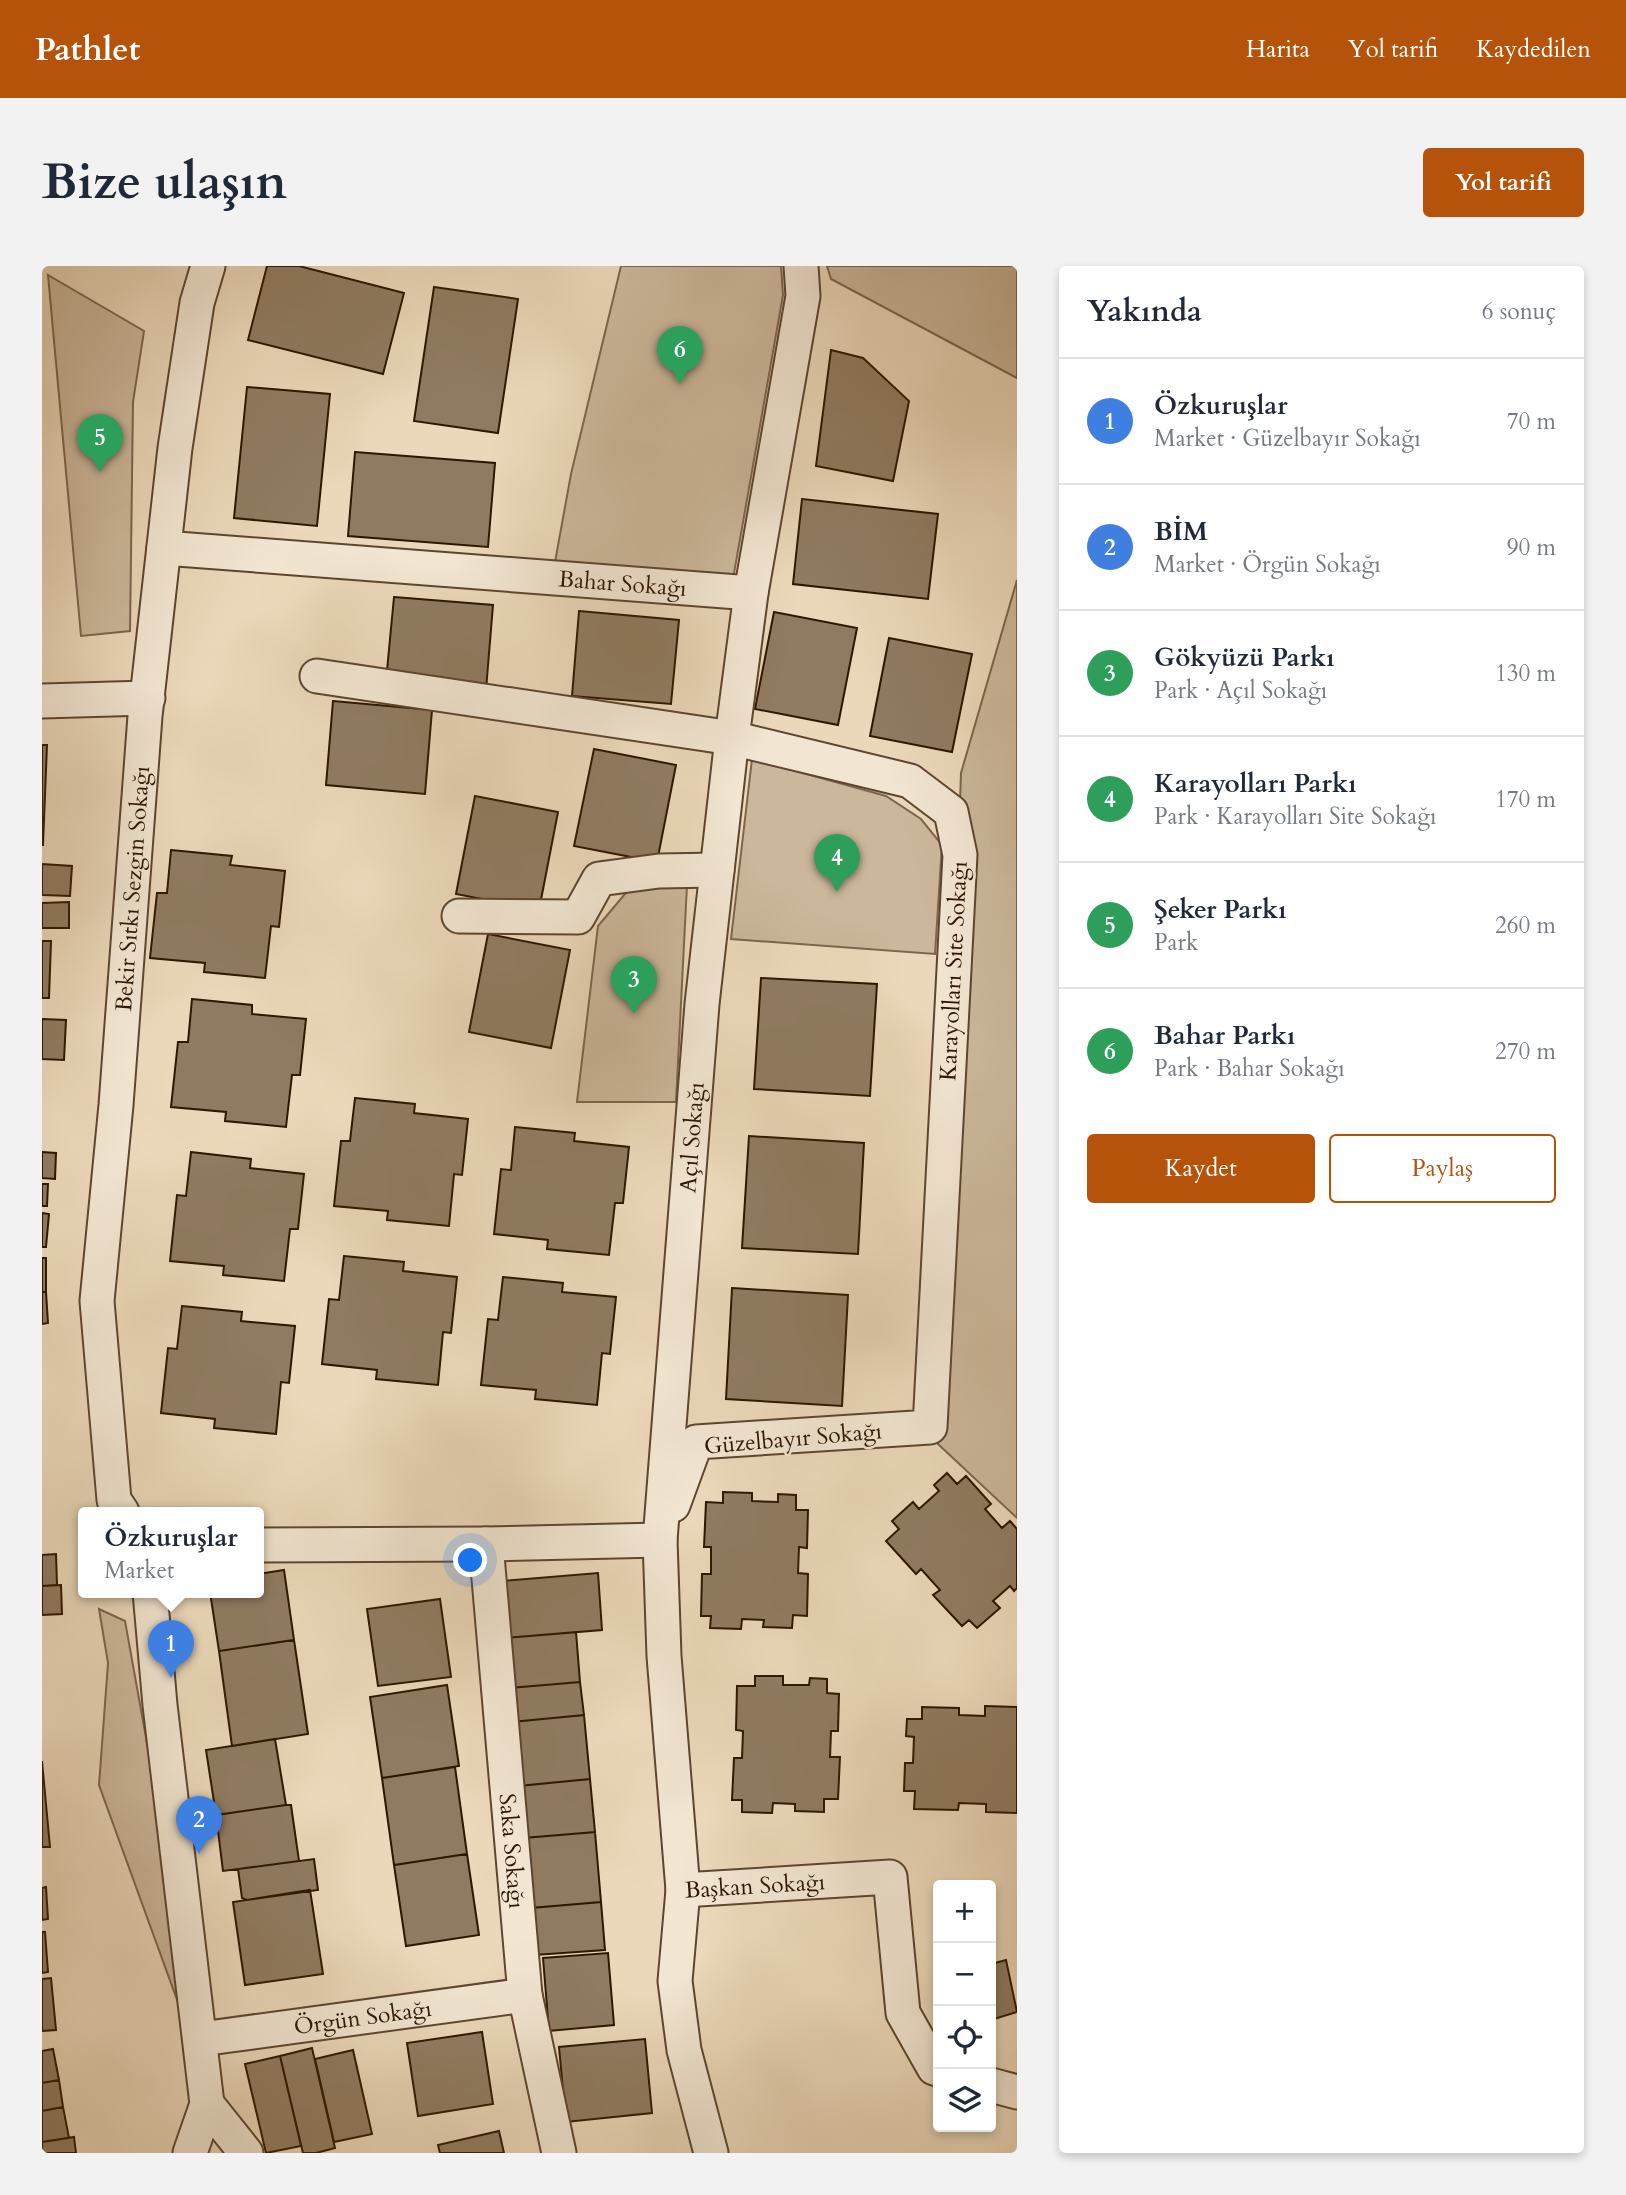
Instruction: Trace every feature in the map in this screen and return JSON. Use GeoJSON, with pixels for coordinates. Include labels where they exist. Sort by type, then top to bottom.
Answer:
{"type":"FeatureCollection","features":[{"type":"Feature","properties":{"kind":"street","name":"Bekir Sıtkı Sezgin Sokağı"},"geometry":{"type":"LineString","coordinates":[[119,1507],[114,1500],[97,1301],[117,1105],[148,698],[164,548],[175,448],[197,303],[208,266]]}},
{"type":"Feature","properties":{"kind":"street"},"geometry":{"type":"LineString","coordinates":[[732,738],[751,593],[803,296],[801,266]]}},
{"type":"Feature","properties":{"kind":"street","name":"Bahar Sokağı"},"geometry":{"type":"LineString","coordinates":[[164,548],[751,593]]}},
{"type":"Feature","properties":{"kind":"street","name":"Karayolları Site Sokağı"},"geometry":{"type":"LineString","coordinates":[[317,676],[732,738],[910,781],[951,812],[960,855],[930,1427]]}},
{"type":"Feature","properties":{"kind":"street"},"geometry":{"type":"LineString","coordinates":[[42,701],[148,698]]}},
{"type":"Feature","properties":{"kind":"street","name":"Açıl Sokağı"},"geometry":{"type":"LineString","coordinates":[[660,1539],[702,1004],[732,738]]}},
{"type":"Feature","properties":{"kind":"street"},"geometry":{"type":"LineString","coordinates":[[459,916],[578,916],[599,879],[659,871],[717,870]]}},
{"type":"Feature","properties":{"kind":"street","name":"Güzelbayır Sokağı"},"geometry":{"type":"LineString","coordinates":[[660,1539],[696,1442],[930,1427]]}},
{"type":"Feature","properties":{"kind":"street"},"geometry":{"type":"LineString","coordinates":[[264,1545],[486,1544],[660,1539]]}},
{"type":"Feature","properties":{"kind":"street","name":"Başkan Sokağı"},"geometry":{"type":"LineString","coordinates":[[660,1539],[664,1656],[683,1889],[890,1877],[903,2012],[933,2066]]}},
{"type":"Feature","properties":{"kind":"street","name":"Saka Sokağı"},"geometry":{"type":"LineString","coordinates":[[486,1544],[525,1995],[559,2153]]}},
{"type":"Feature","properties":{"kind":"street"},"geometry":{"type":"LineString","coordinates":[[151,1598],[207,2104],[190,2153]]}},
{"type":"Feature","properties":{"kind":"street"},"geometry":{"type":"LineString","coordinates":[[683,1889],[675,1981],[684,2050],[711,2153]]}},
{"type":"Feature","properties":{"kind":"street","name":"Örgün Sokağı"},"geometry":{"type":"LineString","coordinates":[[201,2039],[525,1995]]}},
{"type":"Feature","properties":{"kind":"street"},"geometry":{"type":"LineString","coordinates":[[996,2086],[1017,2092]]}},
{"type":"Feature","properties":{"kind":"street"},"geometry":{"type":"LineString","coordinates":[[207,2104],[246,2153]]}},
{"type":"Feature","properties":{"kind":"shaded area"},"geometry":{"type":"Polygon","coordinates":[[[621,266],[781,266],[783,295],[733,579],[555,562],[571,474],[621,266]]]}},
{"type":"Feature","properties":{"kind":"shaded area"},"geometry":{"type":"Polygon","coordinates":[[[827,266],[1017,266],[1017,378],[831,279],[827,266]]]}},
{"type":"Feature","properties":{"kind":"shaded area"},"geometry":{"type":"Polygon","coordinates":[[[48,275],[144,331],[133,402],[130,631],[81,636],[48,275]]]}},
{"type":"Feature","properties":{"kind":"shaded area"},"geometry":{"type":"Polygon","coordinates":[[[1017,580],[1017,1518],[938,1444],[961,773],[1017,580]]]}},
{"type":"Feature","properties":{"kind":"shaded area"},"geometry":{"type":"Polygon","coordinates":[[[752,759],[886,796],[921,819],[942,845],[935,954],[731,939],[752,759]]]}},
{"type":"Feature","properties":{"kind":"shaded area"},"geometry":{"type":"Polygon","coordinates":[[[687,885],[676,1102],[577,1102],[598,926],[630,888],[687,885]]]}},
{"type":"Feature","properties":{"kind":"shaded area"},"geometry":{"type":"Polygon","coordinates":[[[99,1609],[125,1621],[161,1821],[192,2041],[99,1785],[108,1663],[99,1609]]]}},
{"type":"Feature","properties":{"kind":"building"},"geometry":{"type":"Polygon","coordinates":[[[267,266],[299,266],[404,293],[383,374],[248,340],[267,266]]]}},
{"type":"Feature","properties":{"kind":"building"},"geometry":{"type":"Polygon","coordinates":[[[434,287],[518,299],[498,433],[414,421],[434,287]]]}},
{"type":"Feature","properties":{"kind":"building"},"geometry":{"type":"Polygon","coordinates":[[[831,350],[863,358],[909,401],[893,481],[816,466],[831,350]]]}},
{"type":"Feature","properties":{"kind":"building"},"geometry":{"type":"Polygon","coordinates":[[[247,387],[330,394],[317,526],[234,518],[247,387]]]}},
{"type":"Feature","properties":{"kind":"building"},"geometry":{"type":"Polygon","coordinates":[[[355,452],[495,463],[488,547],[348,536],[355,452]]]}},
{"type":"Feature","properties":{"kind":"building"},"geometry":{"type":"Polygon","coordinates":[[[802,499],[938,514],[928,599],[793,584],[802,499]]]}},
{"type":"Feature","properties":{"kind":"building"},"geometry":{"type":"Polygon","coordinates":[[[394,597],[493,605],[486,690],[386,681],[394,597]]]}},
{"type":"Feature","properties":{"kind":"building"},"geometry":{"type":"Polygon","coordinates":[[[579,611],[679,620],[671,704],[572,696],[579,611]]]}},
{"type":"Feature","properties":{"kind":"building"},"geometry":{"type":"Polygon","coordinates":[[[774,612],[857,628],[838,725],[755,709],[774,612]]]}},
{"type":"Feature","properties":{"kind":"building"},"geometry":{"type":"Polygon","coordinates":[[[889,638],[972,654],[952,752],[870,736],[889,638]]]}},
{"type":"Feature","properties":{"kind":"building"},"geometry":{"type":"Polygon","coordinates":[[[333,701],[432,710],[425,794],[326,785],[333,701]]]}},
{"type":"Feature","properties":{"kind":"building"},"geometry":{"type":"Polygon","coordinates":[[[42,745],[47,745],[43,845],[42,845],[42,745]]]}},
{"type":"Feature","properties":{"kind":"building"},"geometry":{"type":"Polygon","coordinates":[[[594,749],[676,765],[657,862],[574,846],[594,749]]]}},
{"type":"Feature","properties":{"kind":"building"},"geometry":{"type":"Polygon","coordinates":[[[475,796],[558,812],[539,910],[456,894],[475,796]]]}},
{"type":"Feature","properties":{"kind":"building"},"geometry":{"type":"Polygon","coordinates":[[[171,850],[232,856],[230,865],[285,871],[279,927],[271,926],[265,978],[204,972],[205,963],[150,958],[157,893],[167,893],[171,850]]]}},
{"type":"Feature","properties":{"kind":"building"},"geometry":{"type":"Polygon","coordinates":[[[42,864],[72,866],[70,896],[42,895],[42,864]]]}},
{"type":"Feature","properties":{"kind":"building"},"geometry":{"type":"Polygon","coordinates":[[[69,902],[69,928],[42,928],[42,903],[69,902]]]}},
{"type":"Feature","properties":{"kind":"building"},"geometry":{"type":"Polygon","coordinates":[[[488,934],[570,950],[551,1048],[469,1032],[488,934]]]}},
{"type":"Feature","properties":{"kind":"building"},"geometry":{"type":"Polygon","coordinates":[[[42,941],[51,941],[49,998],[42,998],[42,941]]]}},
{"type":"Feature","properties":{"kind":"building"},"geometry":{"type":"Polygon","coordinates":[[[761,978],[877,984],[870,1096],[754,1089],[761,978]]]}},
{"type":"Feature","properties":{"kind":"building"},"geometry":{"type":"Polygon","coordinates":[[[192,999],[252,1005],[252,1014],[306,1019],[300,1075],[292,1075],[286,1127],[225,1121],[226,1112],[171,1107],[178,1042],[188,1042],[192,999]]]}},
{"type":"Feature","properties":{"kind":"building"},"geometry":{"type":"Polygon","coordinates":[[[42,1019],[66,1020],[64,1060],[42,1059],[42,1019]]]}},
{"type":"Feature","properties":{"kind":"building"},"geometry":{"type":"Polygon","coordinates":[[[355,1098],[415,1104],[414,1113],[468,1119],[462,1175],[454,1174],[449,1226],[387,1220],[388,1211],[334,1206],[341,1141],[350,1141],[355,1098]]]}},
{"type":"Feature","properties":{"kind":"building"},"geometry":{"type":"Polygon","coordinates":[[[515,1127],[575,1133],[574,1141],[629,1147],[623,1203],[615,1203],[609,1255],[547,1249],[548,1240],[494,1234],[501,1169],[511,1170],[515,1127]]]}},
{"type":"Feature","properties":{"kind":"building"},"geometry":{"type":"Polygon","coordinates":[[[749,1136],[864,1143],[858,1254],[742,1248],[749,1136]]]}},
{"type":"Feature","properties":{"kind":"building"},"geometry":{"type":"Polygon","coordinates":[[[42,1152],[56,1153],[55,1179],[42,1178],[42,1152]]]}},
{"type":"Feature","properties":{"kind":"building"},"geometry":{"type":"Polygon","coordinates":[[[191,1152],[251,1159],[250,1168],[304,1174],[298,1229],[290,1229],[284,1281],[223,1275],[224,1266],[170,1261],[177,1195],[186,1196],[191,1152]]]}},
{"type":"Feature","properties":{"kind":"building"},"geometry":{"type":"Polygon","coordinates":[[[42,1184],[48,1184],[47,1206],[42,1206],[42,1184]]]}},
{"type":"Feature","properties":{"kind":"building"},"geometry":{"type":"Polygon","coordinates":[[[42,1213],[49,1214],[46,1247],[42,1247],[42,1213]]]}},
{"type":"Feature","properties":{"kind":"building"},"geometry":{"type":"Polygon","coordinates":[[[344,1256],[404,1262],[403,1271],[457,1277],[451,1333],[443,1332],[438,1385],[376,1379],[377,1370],[322,1364],[329,1299],[339,1300],[344,1256]]]}},
{"type":"Feature","properties":{"kind":"building"},"geometry":{"type":"Polygon","coordinates":[[[42,1258],[46,1258],[46,1292],[42,1292],[42,1258]]]}},
{"type":"Feature","properties":{"kind":"building"},"geometry":{"type":"Polygon","coordinates":[[[503,1277],[563,1283],[562,1292],[616,1297],[610,1354],[602,1353],[597,1405],[535,1399],[536,1390],[481,1385],[488,1319],[498,1320],[503,1277]]]}},
{"type":"Feature","properties":{"kind":"building"},"geometry":{"type":"Polygon","coordinates":[[[732,1288],[848,1295],[842,1406],[726,1399],[732,1288]]]}},
{"type":"Feature","properties":{"kind":"building"},"geometry":{"type":"Polygon","coordinates":[[[42,1292],[46,1292],[48,1323],[42,1324],[42,1292]]]}},
{"type":"Feature","properties":{"kind":"building"},"geometry":{"type":"Polygon","coordinates":[[[182,1306],[242,1312],[241,1321],[295,1326],[289,1383],[281,1382],[276,1434],[214,1428],[215,1419],[161,1413],[168,1348],[177,1349],[182,1306]]]}},
{"type":"Feature","properties":{"kind":"building"},"geometry":{"type":"Polygon","coordinates":[[[947,1473],[957,1484],[966,1476],[991,1504],[985,1509],[1002,1528],[1010,1521],[1017,1529],[1017,1588],[1014,1591],[1010,1586],[993,1601],[1000,1608],[977,1628],[969,1620],[962,1626],[933,1595],[940,1590],[921,1569],[916,1574],[886,1541],[899,1529],[892,1521],[913,1502],[919,1509],[939,1491],[934,1485],[947,1473]]]}},
{"type":"Feature","properties":{"kind":"building"},"geometry":{"type":"Polygon","coordinates":[[[723,1492],[752,1493],[752,1501],[778,1502],[778,1494],[796,1495],[796,1510],[808,1510],[807,1548],[799,1547],[798,1573],[808,1574],[807,1616],[793,1615],[792,1628],[763,1627],[764,1620],[742,1619],[741,1629],[710,1628],[711,1616],[701,1616],[702,1574],[711,1574],[711,1547],[704,1547],[706,1502],[723,1503],[723,1492]]]}},
{"type":"Feature","properties":{"kind":"building"},"geometry":{"type":"Polygon","coordinates":[[[56,1554],[57,1585],[42,1586],[42,1555],[56,1554]]]}},
{"type":"Feature","properties":{"kind":"building"},"geometry":{"type":"Polygon","coordinates":[[[284,1570],[294,1640],[219,1651],[211,1598],[264,1598],[264,1573],[284,1570]]]}},
{"type":"Feature","properties":{"kind":"building"},"geometry":{"type":"Polygon","coordinates":[[[598,1573],[602,1630],[506,1638],[502,1581],[598,1573]]]}},
{"type":"Feature","properties":{"kind":"building"},"geometry":{"type":"Polygon","coordinates":[[[61,1585],[62,1614],[42,1615],[42,1586],[61,1585]]]}},
{"type":"Feature","properties":{"kind":"building"},"geometry":{"type":"Polygon","coordinates":[[[440,1599],[451,1677],[378,1686],[367,1609],[440,1599]]]}},
{"type":"Feature","properties":{"kind":"building"},"geometry":{"type":"Polygon","coordinates":[[[576,1632],[580,1682],[510,1688],[506,1638],[576,1632]]]}},
{"type":"Feature","properties":{"kind":"building"},"geometry":{"type":"Polygon","coordinates":[[[294,1640],[308,1734],[232,1746],[219,1651],[294,1640]]]}},
{"type":"Feature","properties":{"kind":"building"},"geometry":{"type":"Polygon","coordinates":[[[755,1676],[783,1676],[783,1685],[809,1685],[810,1678],[827,1679],[827,1693],[839,1694],[838,1731],[831,1731],[830,1757],[840,1757],[838,1799],[824,1799],[824,1812],[795,1811],[795,1804],[773,1803],[772,1813],[742,1812],[742,1800],[732,1800],[734,1758],[742,1758],[743,1731],[736,1730],[737,1686],[755,1686],[755,1676]]]}},
{"type":"Feature","properties":{"kind":"building"},"geometry":{"type":"Polygon","coordinates":[[[580,1682],[584,1715],[512,1722],[510,1688],[580,1682]]]}},
{"type":"Feature","properties":{"kind":"building"},"geometry":{"type":"Polygon","coordinates":[[[447,1685],[459,1766],[382,1778],[370,1697],[447,1685]]]}},
{"type":"Feature","properties":{"kind":"building"},"geometry":{"type":"Polygon","coordinates":[[[985,1706],[1017,1707],[1017,1813],[986,1812],[986,1804],[959,1803],[958,1810],[914,1809],[915,1791],[904,1791],[905,1763],[913,1763],[914,1737],[906,1736],[907,1719],[922,1719],[922,1707],[959,1708],[959,1715],[985,1716],[985,1706]]]}},
{"type":"Feature","properties":{"kind":"building"},"geometry":{"type":"Polygon","coordinates":[[[584,1715],[590,1779],[519,1786],[512,1722],[584,1715]]]}},
{"type":"Feature","properties":{"kind":"building"},"geometry":{"type":"Polygon","coordinates":[[[275,1739],[286,1805],[216,1815],[206,1750],[275,1739]]]}},
{"type":"Feature","properties":{"kind":"building"},"geometry":{"type":"Polygon","coordinates":[[[42,1761],[50,1847],[42,1847],[42,1761]]]}},
{"type":"Feature","properties":{"kind":"building"},"geometry":{"type":"Polygon","coordinates":[[[455,1767],[467,1854],[394,1865],[382,1778],[455,1767]]]}},
{"type":"Feature","properties":{"kind":"building"},"geometry":{"type":"Polygon","coordinates":[[[590,1779],[595,1832],[524,1838],[519,1786],[590,1779]]]}},
{"type":"Feature","properties":{"kind":"building"},"geometry":{"type":"Polygon","coordinates":[[[291,1805],[299,1861],[223,1871],[216,1815],[291,1805]]]}},
{"type":"Feature","properties":{"kind":"building"},"geometry":{"type":"Polygon","coordinates":[[[595,1832],[601,1902],[531,1908],[524,1838],[595,1832]]]}},
{"type":"Feature","properties":{"kind":"building"},"geometry":{"type":"Polygon","coordinates":[[[467,1854],[479,1935],[406,1946],[394,1865],[467,1854]]]}},
{"type":"Feature","properties":{"kind":"building"},"geometry":{"type":"Polygon","coordinates":[[[314,1859],[318,1890],[247,1900],[242,1898],[238,1869],[314,1859]]]}},
{"type":"Feature","properties":{"kind":"building"},"geometry":{"type":"Polygon","coordinates":[[[46,1887],[48,1919],[42,1920],[42,1888],[46,1887]]]}},
{"type":"Feature","properties":{"kind":"building"},"geometry":{"type":"Polygon","coordinates":[[[310,1890],[323,1974],[245,1985],[233,1902],[310,1890]]]}},
{"type":"Feature","properties":{"kind":"building"},"geometry":{"type":"Polygon","coordinates":[[[601,1902],[605,1950],[535,1955],[531,1908],[601,1902]]]}},
{"type":"Feature","properties":{"kind":"building"},"geometry":{"type":"Polygon","coordinates":[[[42,1932],[45,1932],[48,1972],[42,1973],[42,1932]]]}},
{"type":"Feature","properties":{"kind":"building"},"geometry":{"type":"Polygon","coordinates":[[[608,1953],[614,2025],[549,2031],[543,1958],[608,1953]]]}},
{"type":"Feature","properties":{"kind":"building"},"geometry":{"type":"Polygon","coordinates":[[[1006,1960],[1017,2012],[996,2018],[996,2006],[996,1963],[1006,1960]]]}},
{"type":"Feature","properties":{"kind":"building"},"geometry":{"type":"Polygon","coordinates":[[[51,1978],[56,2030],[42,2031],[42,1979],[51,1978]]]}},
{"type":"Feature","properties":{"kind":"building"},"geometry":{"type":"Polygon","coordinates":[[[482,2032],[493,2104],[418,2116],[407,2043],[482,2032]]]}},
{"type":"Feature","properties":{"kind":"building"},"geometry":{"type":"Polygon","coordinates":[[[645,2039],[652,2113],[566,2122],[559,2047],[645,2039]]]}},
{"type":"Feature","properties":{"kind":"building"},"geometry":{"type":"Polygon","coordinates":[[[312,2048],[335,2148],[303,2153],[280,2056],[312,2048]]]}},
{"type":"Feature","properties":{"kind":"building"},"geometry":{"type":"Polygon","coordinates":[[[53,2049],[59,2080],[42,2083],[42,2051],[53,2049]]]}},
{"type":"Feature","properties":{"kind":"building"},"geometry":{"type":"Polygon","coordinates":[[[353,2050],[372,2134],[334,2142],[315,2059],[353,2050]]]}},
{"type":"Feature","properties":{"kind":"building"},"geometry":{"type":"Polygon","coordinates":[[[280,2056],[301,2146],[266,2153],[245,2064],[280,2056]]]}},
{"type":"Feature","properties":{"kind":"building"},"geometry":{"type":"Polygon","coordinates":[[[59,2080],[63,2107],[42,2111],[42,2083],[59,2080]]]}},
{"type":"Feature","properties":{"kind":"building"},"geometry":{"type":"Polygon","coordinates":[[[63,2107],[69,2138],[42,2142],[42,2111],[63,2107]]]}},
{"type":"Feature","properties":{"kind":"building"},"geometry":{"type":"Polygon","coordinates":[[[499,2131],[504,2153],[440,2153],[438,2145],[499,2131]]]}},
{"type":"Feature","properties":{"kind":"building"},"geometry":{"type":"Polygon","coordinates":[[[74,2137],[76,2153],[42,2153],[42,2142],[74,2137]]]}},
{"type":"Feature","properties":{"kind":"place","name":"Bahar Parkı"},"geometry":{"type":"Point","coordinates":[680,384]}},
{"type":"Feature","properties":{"kind":"place","name":"Şeker Parkı"},"geometry":{"type":"Point","coordinates":[100,472]}},
{"type":"Feature","properties":{"kind":"place","name":"Karayolları Parkı"},"geometry":{"type":"Point","coordinates":[837,892]}},
{"type":"Feature","properties":{"kind":"place","name":"Gökyüzü Parkı"},"geometry":{"type":"Point","coordinates":[634,1014]}},
{"type":"Feature","properties":{"kind":"place","name":"Özkuruşlar"},"geometry":{"type":"Point","coordinates":[171,1678]}},
{"type":"Feature","properties":{"kind":"place","name":"BİM"},"geometry":{"type":"Point","coordinates":[199,1854]}}]}
